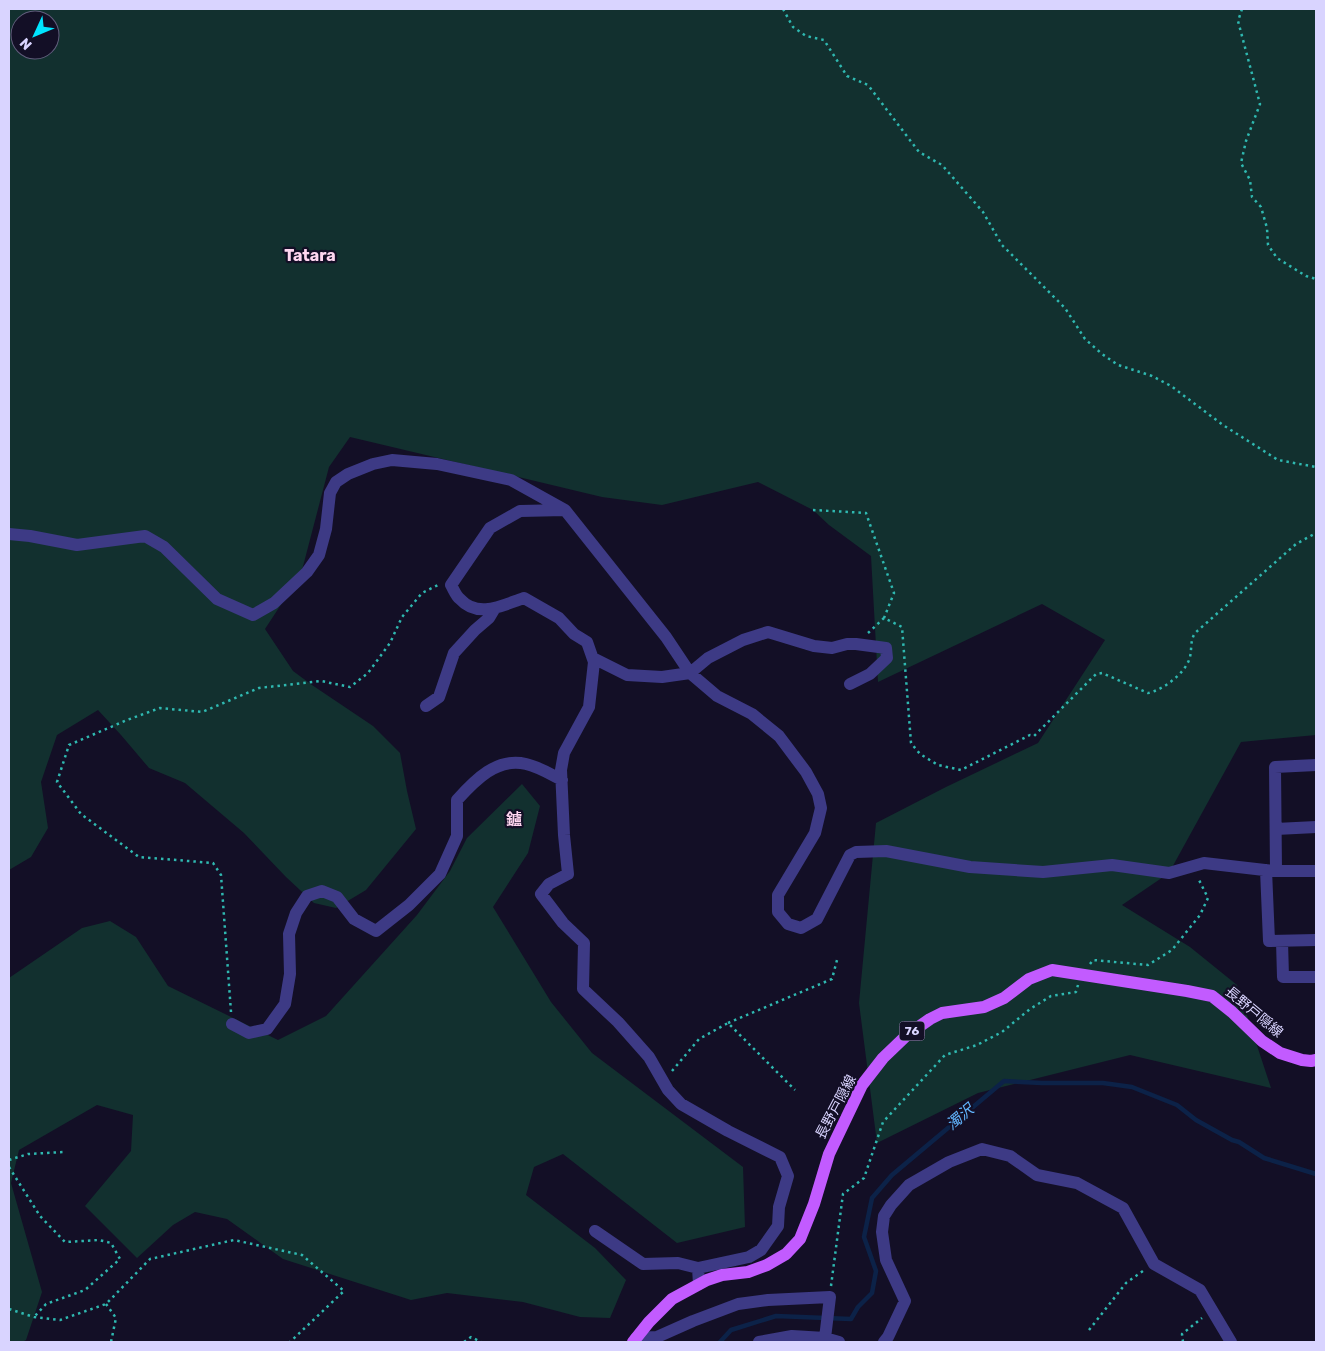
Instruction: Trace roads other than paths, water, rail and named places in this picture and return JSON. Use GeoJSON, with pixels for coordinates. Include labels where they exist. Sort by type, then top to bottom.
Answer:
{"type":"FeatureCollection","features":[{"type":"Feature","properties":{"kind":"main road","name":"長野戸隠線"},"geometry":{"type":"LineString","coordinates":[[635,1340],[649,1322],[672,1299],[699,1284],[722,1275],[748,1272],[767,1265],[786,1254],[800,1239],[814,1204],[829,1154],[862,1085],[883,1058],[908,1035],[942,1013],[984,1006],[1004,998],[1028,979],[1052,970],[1212,996],[1262,1041],[1280,1053],[1302,1060],[1316,1060]]}},
{"type":"Feature","properties":{"kind":"street"},"geometry":{"type":"LineString","coordinates":[[9,534],[77,545],[145,536],[164,547],[217,599],[253,615],[274,604],[307,572],[319,555],[326,529],[330,493],[336,482],[348,474],[373,464],[392,460],[437,464],[511,480],[565,510],[666,637],[690,673],[717,696],[752,714],[779,736],[806,772],[818,794],[821,808],[814,833],[778,894],[778,912],[788,924],[801,928],[817,920],[850,855],[856,852],[886,851],[970,867],[1043,872],[1112,865],[1169,873],[1204,863],[1271,871],[1316,871]]}},
{"type":"Feature","properties":{"kind":"street"},"geometry":{"type":"LineString","coordinates":[[565,510],[520,511],[490,528],[451,585],[460,599],[474,609],[488,610],[524,598],[559,618],[574,634],[587,642],[593,658],[590,707],[564,753],[562,780],[563,825],[568,874],[549,884],[541,894],[563,923],[584,943],[582,989],[618,1022],[649,1057],[668,1090],[681,1104],[728,1131],[780,1157],[788,1176],[779,1207],[778,1226],[761,1250],[749,1257],[698,1268],[678,1263],[643,1264],[595,1231]]}},
{"type":"Feature","properties":{"kind":"street"},"geometry":{"type":"LineString","coordinates":[[426,706],[439,697],[454,653],[488,618],[495,608]]}},
{"type":"Feature","properties":{"kind":"street"},"geometry":{"type":"LineString","coordinates":[[593,658],[627,675],[662,676],[690,673],[708,658],[743,640],[768,632],[814,646],[832,648],[856,644],[886,648],[887,658],[870,674],[850,684]]}},
{"type":"Feature","properties":{"kind":"street"},"geometry":{"type":"LineString","coordinates":[[232,1024],[249,1033],[267,1029],[285,1004],[290,974],[289,934],[296,912],[307,896],[322,891],[338,897],[354,920],[376,931],[409,905],[440,874],[457,836],[458,800],[469,787],[488,771],[503,763],[514,762],[527,764],[562,780]]}},
{"type":"Feature","properties":{"kind":"street"},"geometry":{"type":"LineString","coordinates":[[1316,764],[1275,767],[1276,828],[1271,871],[1269,941],[1316,940]]}},
{"type":"Feature","properties":{"kind":"street"},"geometry":{"type":"LineString","coordinates":[[1276,828],[1316,827]]}},
{"type":"Feature","properties":{"kind":"street"},"geometry":{"type":"LineString","coordinates":[[1282,941],[1283,977],[1316,977]]}},
{"type":"Feature","properties":{"kind":"street"},"geometry":{"type":"LineString","coordinates":[[884,1342],[905,1300],[886,1260],[882,1232],[884,1216],[909,1185],[949,1162],[982,1148],[1010,1156],[1037,1175],[1077,1183],[1123,1208],[1154,1264],[1200,1290],[1231,1342]]}},
{"type":"Feature","properties":{"kind":"street"},"geometry":{"type":"LineString","coordinates":[[698,1268],[699,1284]]}},
{"type":"Feature","properties":{"kind":"street"},"geometry":{"type":"LineString","coordinates":[[635,1340],[657,1337],[738,1304],[768,1300],[829,1303],[826,1333]]}},
{"type":"Feature","properties":{"kind":"street"},"geometry":{"type":"LineString","coordinates":[[759,1342],[792,1336],[826,1333],[839,1342]]}},
{"type":"Feature","properties":{"kind":"waterway","name":"濁沢"},"geometry":{"type":"LineString","coordinates":[[720,1342],[731,1330],[776,1316],[851,1319],[858,1307],[872,1293],[876,1271],[864,1237],[872,1198],[892,1175],[1004,1081],[1103,1083],[1132,1087],[1177,1105],[1196,1120],[1239,1142],[1264,1158],[1316,1174]]}},
{"type":"Feature","properties":{"kind":"district","name":"Tatara"},"geometry":{"type":"Point","coordinates":[310,255]}},
{"type":"Feature","properties":{"kind":"district","name":"鑪"},"geometry":{"type":"Point","coordinates":[514,819]}}]}
